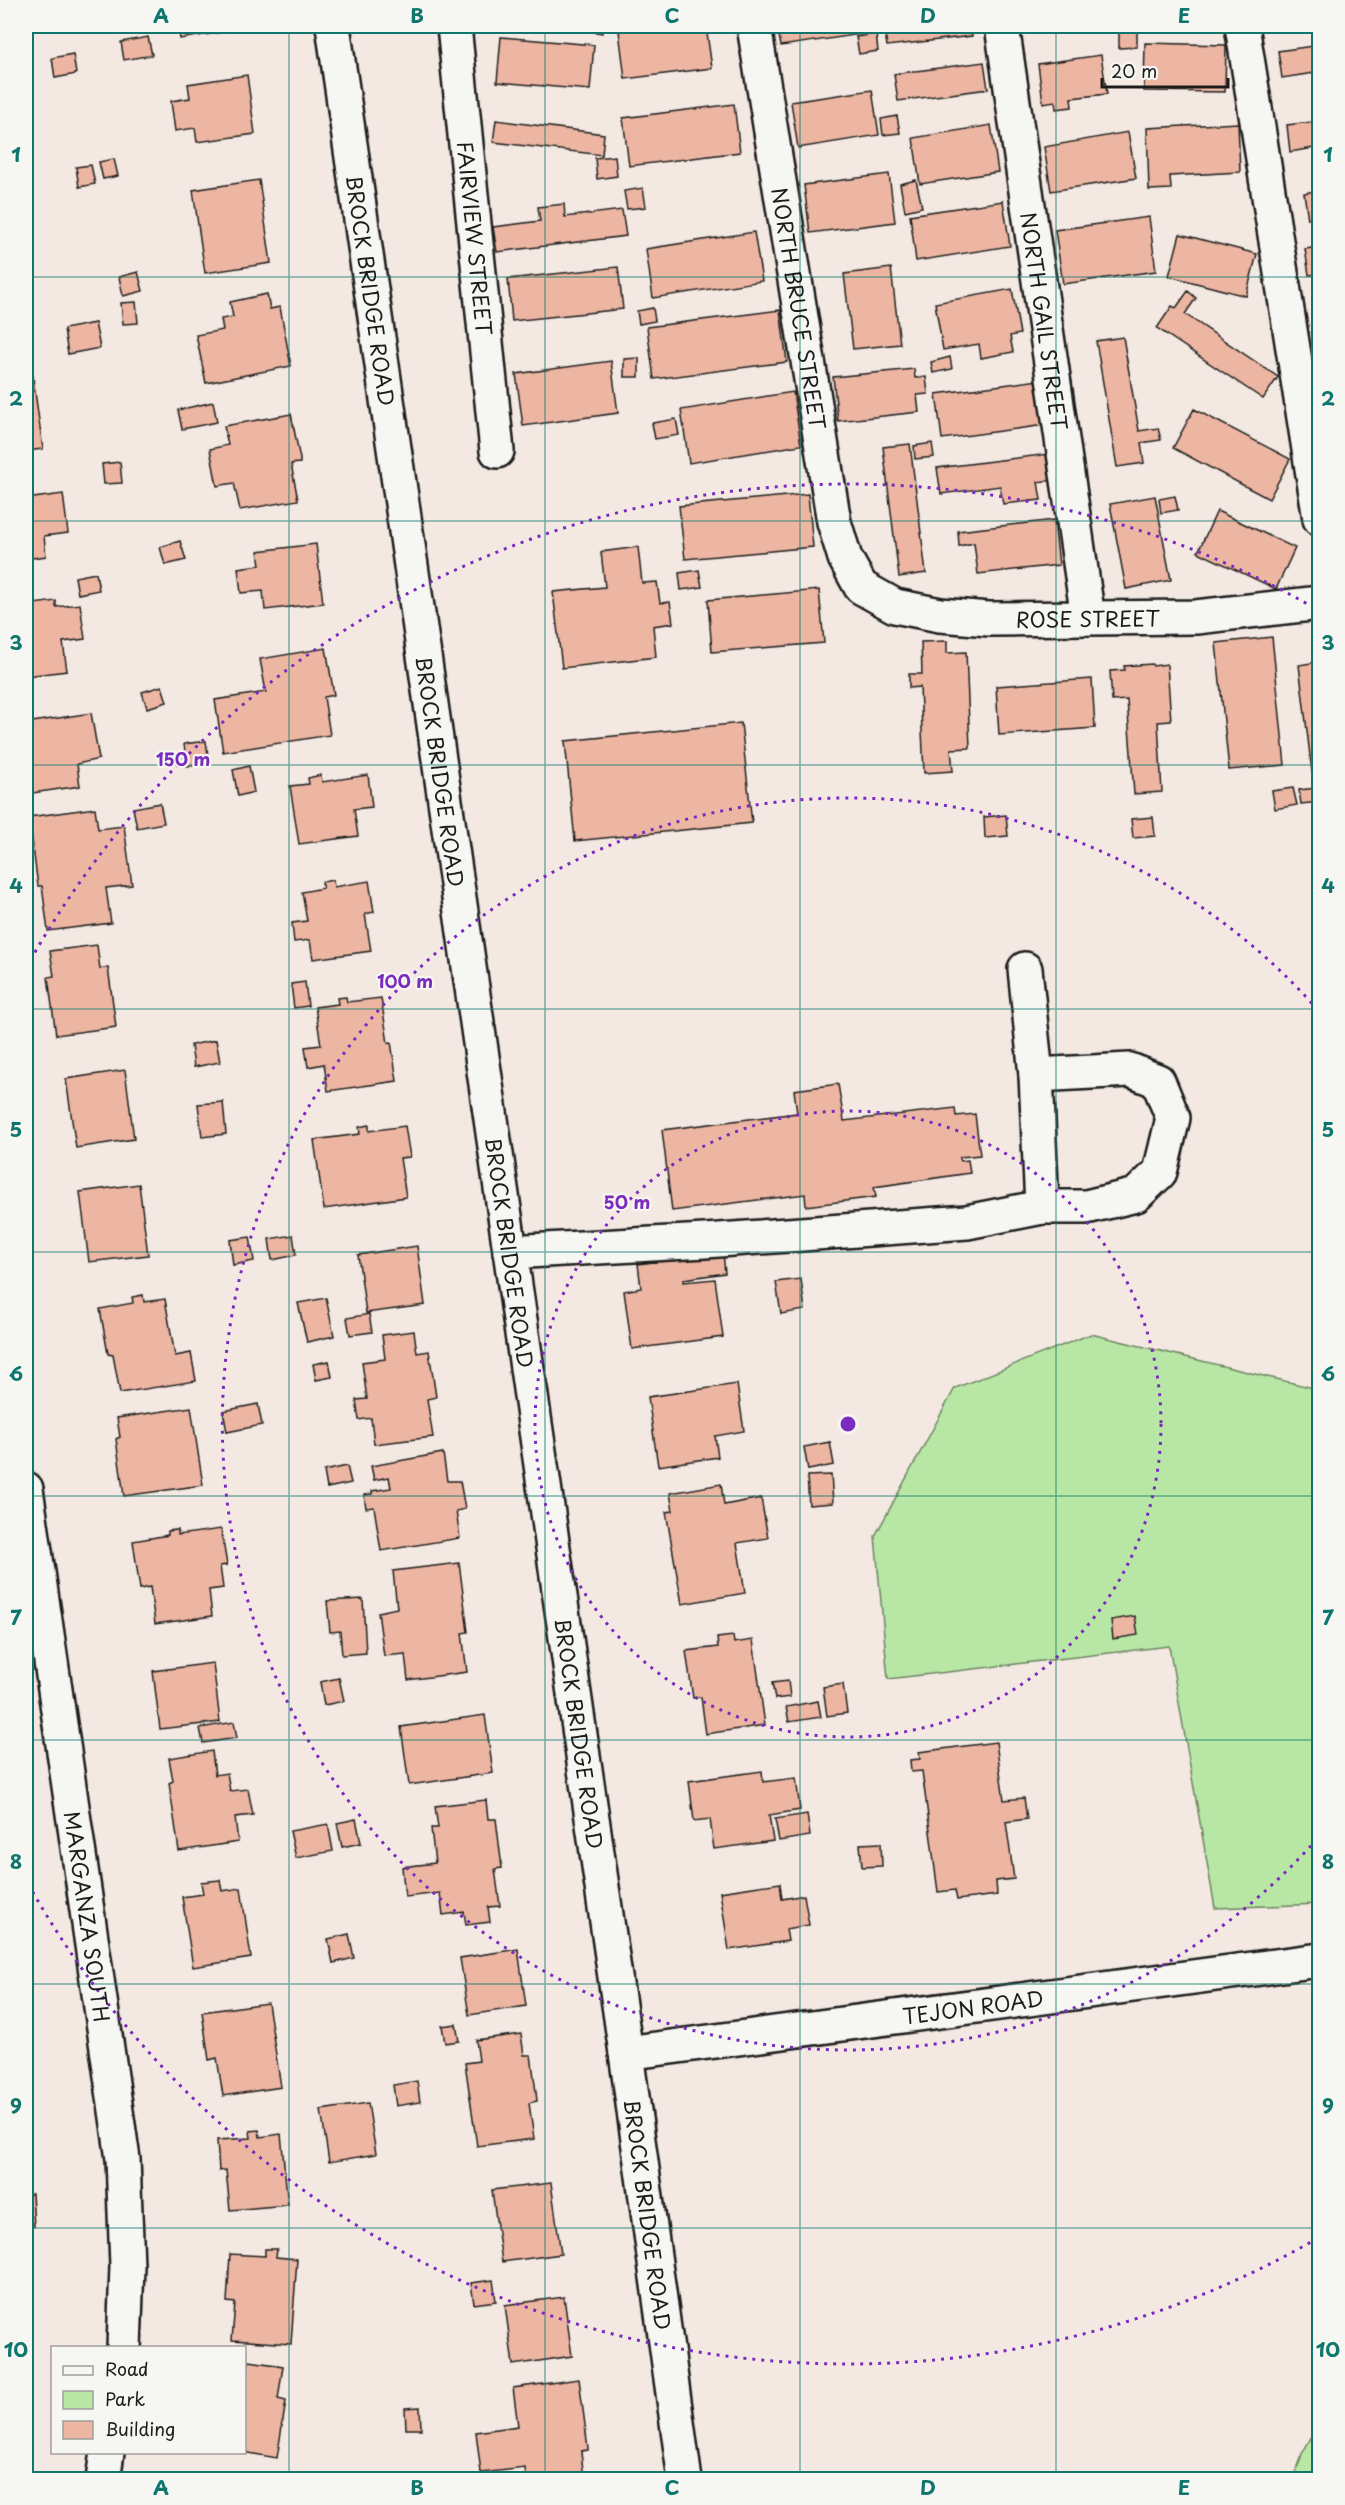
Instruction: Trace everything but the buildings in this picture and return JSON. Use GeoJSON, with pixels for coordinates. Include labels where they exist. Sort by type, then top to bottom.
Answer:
{"type":"FeatureCollection","features":[{"type":"Feature","properties":{"kind":"street","name":"BROCK BRIDGE ROAD"},"geometry":{"type":"LineString","coordinates":[[333,26],[626,2053],[685,2480]]}},
{"type":"Feature","properties":{"kind":"street","name":"FAIRVIEW STREET"},"geometry":{"type":"LineString","coordinates":[[454,26],[496,451]]}},
{"type":"Feature","properties":{"kind":"street","name":"NORTH BRUCE STREET"},"geometry":{"type":"LineString","coordinates":[[754,26],[834,522],[845,558],[861,587]]}},
{"type":"Feature","properties":{"kind":"street","name":"NORTH GAIL STREET"},"geometry":{"type":"LineString","coordinates":[[1002,26],[1088,618]]}},
{"type":"Feature","properties":{"kind":"street"},"geometry":{"type":"LineString","coordinates":[[1242,26],[1320,519]]}},
{"type":"Feature","properties":{"kind":"street","name":"ROSE STREET"},"geometry":{"type":"LineString","coordinates":[[861,587],[895,606],[940,615],[989,619],[1196,617],[1320,603]]}},
{"type":"Feature","properties":{"kind":"street"},"geometry":{"type":"LineString","coordinates":[[1025,969],[1036,1075],[1042,1207]]}},
{"type":"Feature","properties":{"kind":"street"},"geometry":{"type":"LineString","coordinates":[[510,1252],[967,1222],[1042,1207],[1086,1207],[1136,1195],[1160,1172],[1173,1118],[1158,1081],[1130,1070],[1036,1075]]}},
{"type":"Feature","properties":{"kind":"street","name":"MARGANZA SOUTH"},"geometry":{"type":"LineString","coordinates":[[26,1489],[123,2159],[127,2266],[124,2346]]}},
{"type":"Feature","properties":{"kind":"street","name":"TEJON ROAD"},"geometry":{"type":"LineString","coordinates":[[626,2053],[1320,1960]]}},
{"type":"Feature","properties":{"kind":"street"},"geometry":{"type":"LineString","coordinates":[[103,2480],[107,2454]]}},
{"type":"Feature","properties":{"kind":"green space"},"geometry":{"type":"Polygon","coordinates":[[[1091,1334],[1313,1388],[1319,1376],[1319,1904],[1215,1908],[1169,1646],[888,1679],[875,1536],[955,1388],[1091,1334]]]}},
{"type":"Feature","properties":{"kind":"green space"},"geometry":{"type":"Polygon","coordinates":[[[1319,2423],[1319,2479],[1294,2479],[1302,2454],[1319,2423]]]}}]}
